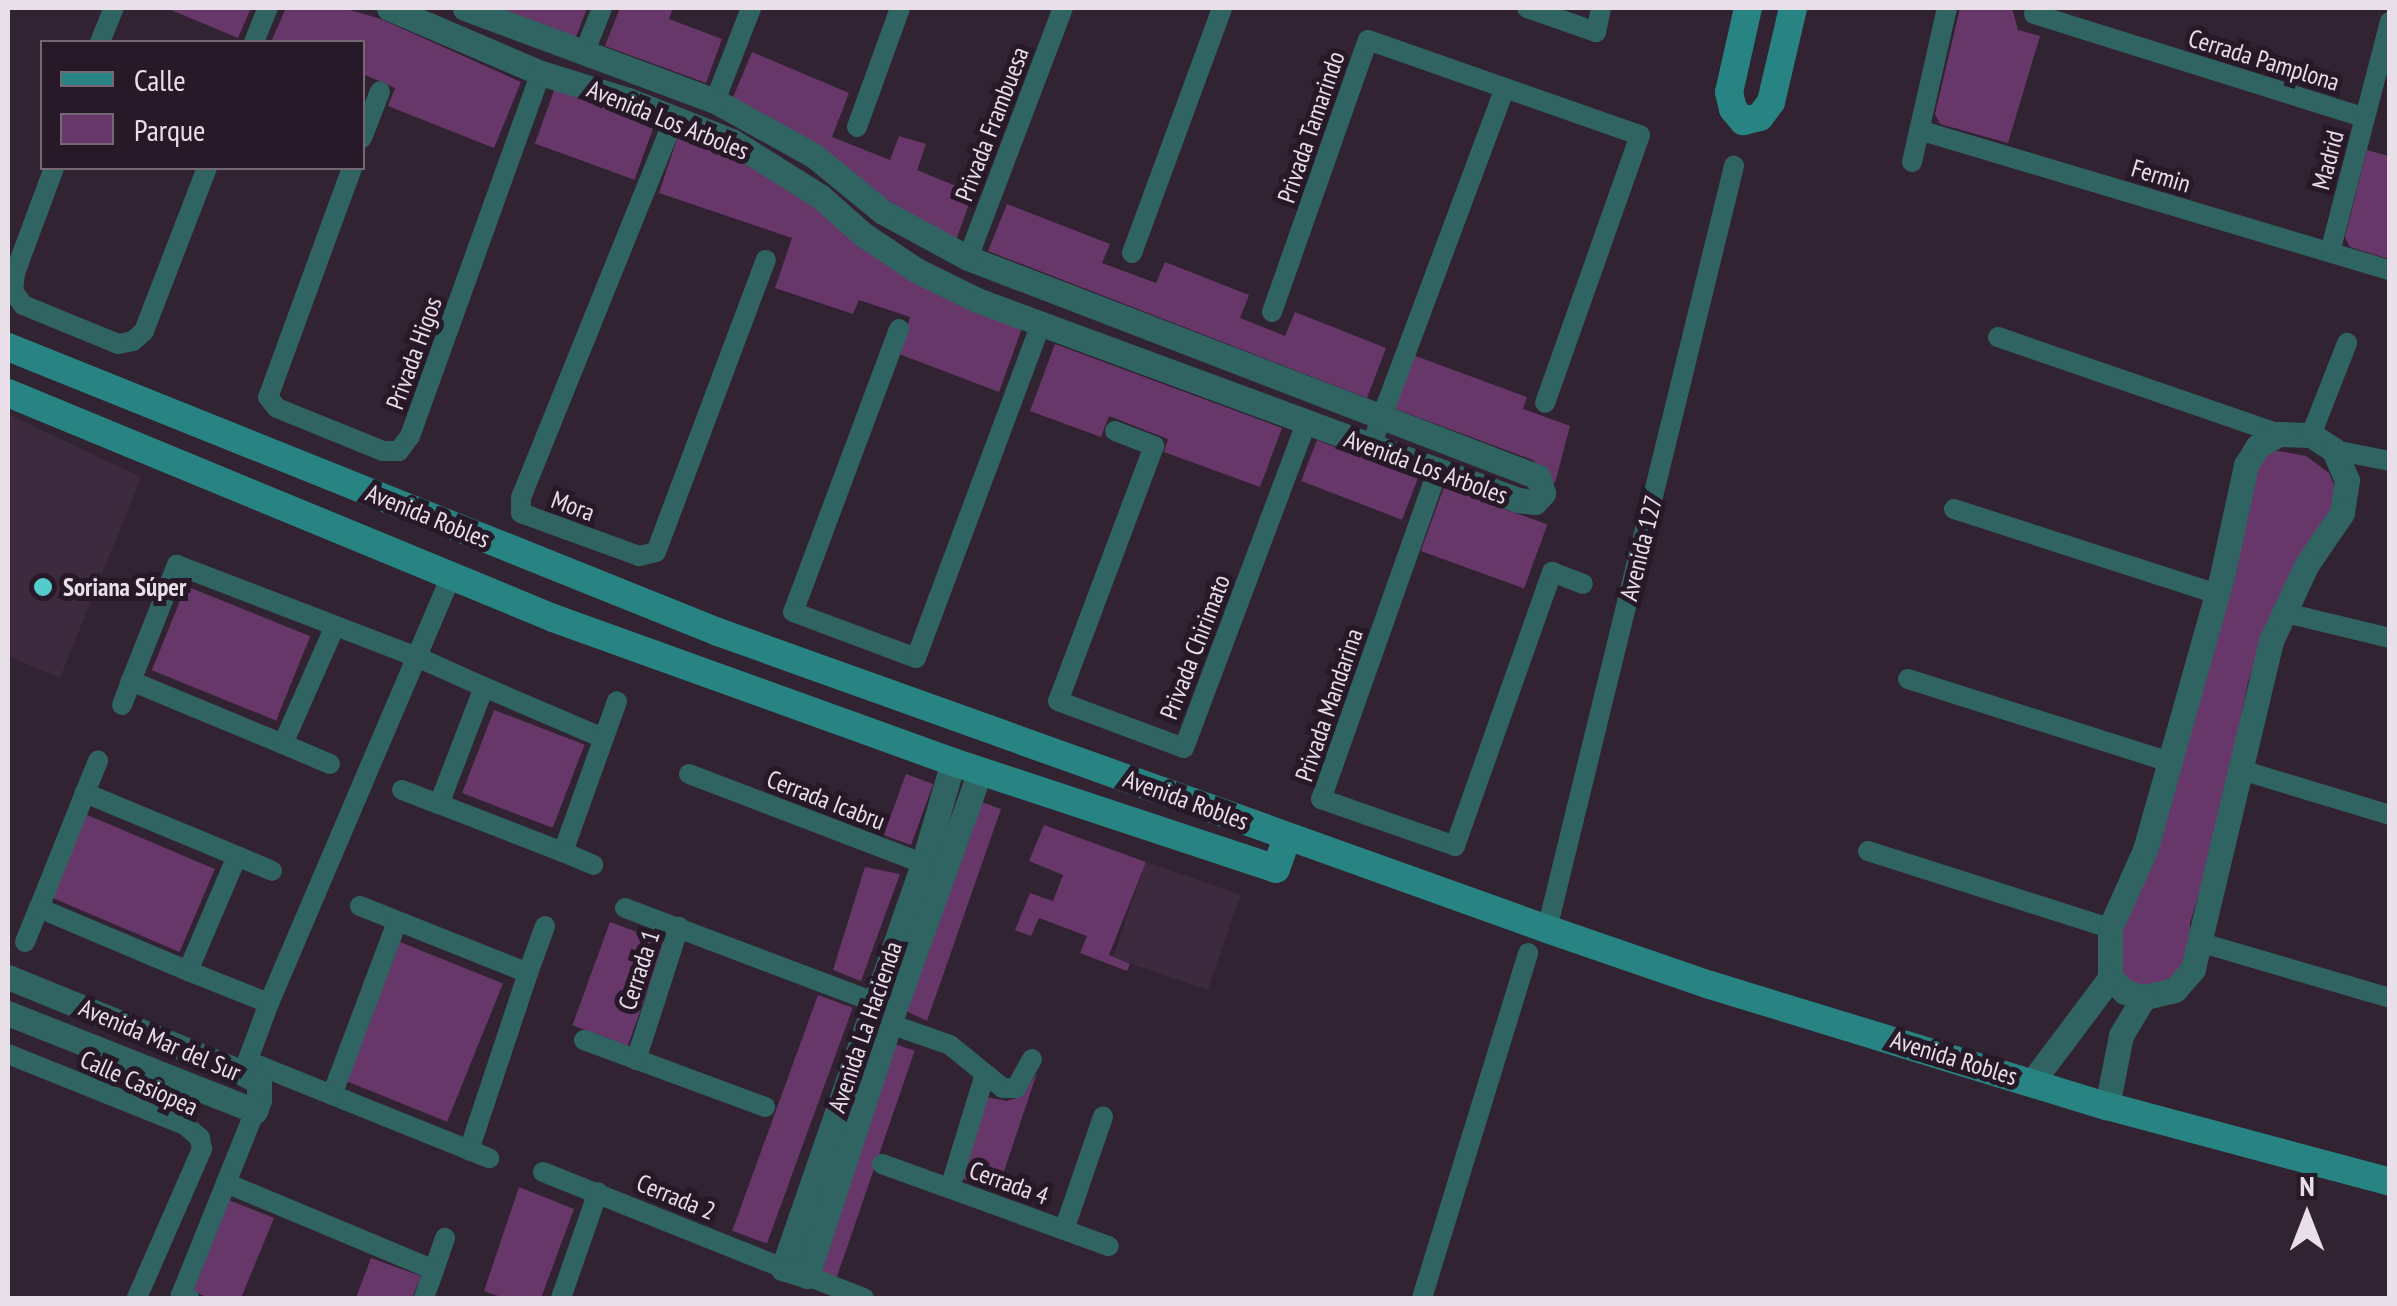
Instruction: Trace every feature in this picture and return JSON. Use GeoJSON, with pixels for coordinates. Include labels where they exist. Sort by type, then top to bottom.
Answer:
{"type":"FeatureCollection","features":[{"type":"Feature","properties":{"kind":"main road"},"geometry":{"type":"LineString","coordinates":[[1748,8],[1728,92],[1742,121],[1760,117],[1771,102],[1792,8]]}},
{"type":"Feature","properties":{"kind":"main road","name":"Avenida Robles"},"geometry":{"type":"LineString","coordinates":[[8,348],[718,632],[1547,929],[1710,985],[2107,1106],[2390,1182]]}},
{"type":"Feature","properties":{"kind":"main road","name":"Avenida Robles"},"geometry":{"type":"LineString","coordinates":[[8,393],[571,624],[953,762],[1276,869],[1287,836]]}},
{"type":"Feature","properties":{"kind":"street"},"geometry":{"type":"LineString","coordinates":[[101,40],[114,8]]}},
{"type":"Feature","properties":{"kind":"street"},"geometry":{"type":"LineString","coordinates":[[255,40],[268,8]]}},
{"type":"Feature","properties":{"kind":"street","name":"Avenida Los Arboles"},"geometry":{"type":"LineString","coordinates":[[392,8],[541,73],[628,100],[732,141],[781,169],[864,235],[916,270],[1042,324],[1437,472],[1528,502],[1543,493],[1538,477],[968,258],[882,212],[813,155],[716,100],[465,8]]}},
{"type":"Feature","properties":{"kind":"street"},"geometry":{"type":"LineString","coordinates":[[585,50],[602,8]]}},
{"type":"Feature","properties":{"kind":"street"},"geometry":{"type":"LineString","coordinates":[[716,100],[751,8]]}},
{"type":"Feature","properties":{"kind":"street"},"geometry":{"type":"LineString","coordinates":[[857,127],[900,8]]}},
{"type":"Feature","properties":{"kind":"street","name":"Privada Frambuesa"},"geometry":{"type":"LineString","coordinates":[[968,258],[1063,8]]}},
{"type":"Feature","properties":{"kind":"street"},"geometry":{"type":"LineString","coordinates":[[1132,252],[1222,8]]}},
{"type":"Feature","properties":{"kind":"street"},"geometry":{"type":"LineString","coordinates":[[1528,8],[1596,32],[1601,8]]}},
{"type":"Feature","properties":{"kind":"street"},"geometry":{"type":"LineString","coordinates":[[1912,162],[1947,8]]}},
{"type":"Feature","properties":{"kind":"street","name":"Cerrada Pamplona"},"geometry":{"type":"LineString","coordinates":[[2034,14],[2365,118]]}},
{"type":"Feature","properties":{"kind":"street","name":"Madrid"},"geometry":{"type":"LineString","coordinates":[[2330,252],[2390,22]]}},
{"type":"Feature","properties":{"kind":"street","name":"Privada Tamarindo"},"geometry":{"type":"LineString","coordinates":[[1272,312],[1368,40],[1640,135],[1545,403]]}},
{"type":"Feature","properties":{"kind":"street","name":"Privada Higos"},"geometry":{"type":"LineString","coordinates":[[351,170],[268,396],[276,408],[383,451],[399,451],[410,436],[541,73]]}},
{"type":"Feature","properties":{"kind":"street"},"geometry":{"type":"LineString","coordinates":[[628,100],[640,73]]}},
{"type":"Feature","properties":{"kind":"street"},"geometry":{"type":"LineString","coordinates":[[1371,446],[1505,88]]}},
{"type":"Feature","properties":{"kind":"street"},"geometry":{"type":"LineString","coordinates":[[365,130],[380,91]]}},
{"type":"Feature","properties":{"kind":"street","name":"Mora"},"geometry":{"type":"LineString","coordinates":[[674,119],[521,497],[522,514],[640,556],[656,552],[766,260]]}},
{"type":"Feature","properties":{"kind":"street","name":"Fermin"},"geometry":{"type":"LineString","coordinates":[[1919,130],[2390,270]]}},
{"type":"Feature","properties":{"kind":"street","name":"Avenida 127"},"geometry":{"type":"LineString","coordinates":[[1547,929],[1734,166]]}},
{"type":"Feature","properties":{"kind":"street"},"geometry":{"type":"LineString","coordinates":[[53,170],[14,274],[13,291],[24,305],[118,344],[133,341],[144,332],[206,170]]}},
{"type":"Feature","properties":{"kind":"street"},"geometry":{"type":"LineString","coordinates":[[864,235],[882,212]]}},
{"type":"Feature","properties":{"kind":"street"},"geometry":{"type":"LineString","coordinates":[[1119,351],[1131,322]]}},
{"type":"Feature","properties":{"kind":"street"},"geometry":{"type":"LineString","coordinates":[[899,329],[793,612],[916,658],[1042,324]]}},
{"type":"Feature","properties":{"kind":"street"},"geometry":{"type":"LineString","coordinates":[[1998,338],[2279,434],[2312,435],[2334,450],[2390,461]]}},
{"type":"Feature","properties":{"kind":"street"},"geometry":{"type":"LineString","coordinates":[[2312,435],[2347,343]]}},
{"type":"Feature","properties":{"kind":"street","name":"Privada Chirimato"},"geometry":{"type":"LineString","coordinates":[[1115,432],[1154,446],[1058,701],[1184,748],[1306,424]]}},
{"type":"Feature","properties":{"kind":"street"},"geometry":{"type":"LineString","coordinates":[[2032,1082],[2110,978],[2110,928],[2145,850],[2217,594],[2246,465],[2258,446],[2279,434]]}},
{"type":"Feature","properties":{"kind":"street"},"geometry":{"type":"LineString","coordinates":[[2110,978],[2125,992],[2144,996],[2175,990],[2193,969],[2202,943],[2238,769],[2282,612],[2342,512],[2347,480],[2334,450]]}},
{"type":"Feature","properties":{"kind":"street","name":"Privada Mandarina"},"geometry":{"type":"LineString","coordinates":[[1437,472],[1321,799],[1455,846],[1552,572],[1584,584]]}},
{"type":"Feature","properties":{"kind":"street"},"geometry":{"type":"LineString","coordinates":[[1954,509],[2217,594]]}},
{"type":"Feature","properties":{"kind":"street"},"geometry":{"type":"LineString","coordinates":[[122,705],[177,565],[417,658],[603,738]]}},
{"type":"Feature","properties":{"kind":"street"},"geometry":{"type":"LineString","coordinates":[[451,576],[245,1067],[332,1095],[479,1154],[528,973],[545,926]]}},
{"type":"Feature","properties":{"kind":"street"},"geometry":{"type":"LineString","coordinates":[[2282,612],[2390,638]]}},
{"type":"Feature","properties":{"kind":"street"},"geometry":{"type":"LineString","coordinates":[[283,744],[335,626]]}},
{"type":"Feature","properties":{"kind":"street"},"geometry":{"type":"LineString","coordinates":[[1908,680],[2170,762]]}},
{"type":"Feature","properties":{"kind":"street"},"geometry":{"type":"LineString","coordinates":[[132,681],[330,764]]}},
{"type":"Feature","properties":{"kind":"street"},"geometry":{"type":"LineString","coordinates":[[439,804],[484,686]]}},
{"type":"Feature","properties":{"kind":"street"},"geometry":{"type":"LineString","coordinates":[[563,852],[617,701]]}},
{"type":"Feature","properties":{"kind":"street"},"geometry":{"type":"LineString","coordinates":[[25,942],[98,761]]}},
{"type":"Feature","properties":{"kind":"street","name":"Avenida La Hacienda"},"geometry":{"type":"LineString","coordinates":[[795,1272],[934,868],[953,762]]}},
{"type":"Feature","properties":{"kind":"street"},"geometry":{"type":"LineString","coordinates":[[2238,769],[2390,815]]}},
{"type":"Feature","properties":{"kind":"street"},"geometry":{"type":"LineString","coordinates":[[934,868],[980,771]]}},
{"type":"Feature","properties":{"kind":"street","name":"Cerrada Icabru"},"geometry":{"type":"LineString","coordinates":[[690,774],[934,868]]}},
{"type":"Feature","properties":{"kind":"street"},"geometry":{"type":"LineString","coordinates":[[402,790],[593,865]]}},
{"type":"Feature","properties":{"kind":"street"},"geometry":{"type":"LineString","coordinates":[[84,794],[272,871]]}},
{"type":"Feature","properties":{"kind":"street"},"geometry":{"type":"LineString","coordinates":[[1868,851],[2110,928]]}},
{"type":"Feature","properties":{"kind":"street"},"geometry":{"type":"LineString","coordinates":[[188,971],[237,856]]}},
{"type":"Feature","properties":{"kind":"street"},"geometry":{"type":"LineString","coordinates":[[360,906],[528,973]]}},
{"type":"Feature","properties":{"kind":"street"},"geometry":{"type":"LineString","coordinates":[[38,908],[269,1004]]}},
{"type":"Feature","properties":{"kind":"street"},"geometry":{"type":"LineString","coordinates":[[625,908],[679,927]]}},
{"type":"Feature","properties":{"kind":"street"},"geometry":{"type":"LineString","coordinates":[[332,1095],[397,922]]}},
{"type":"Feature","properties":{"kind":"street","name":"Cerrada 1"},"geometry":{"type":"LineString","coordinates":[[636,1060],[679,927],[881,1013]]}},
{"type":"Feature","properties":{"kind":"street"},"geometry":{"type":"LineString","coordinates":[[2202,943],[2390,998]]}},
{"type":"Feature","properties":{"kind":"street"},"geometry":{"type":"LineString","coordinates":[[1422,1298],[1528,953]]}},
{"type":"Feature","properties":{"kind":"street","name":"Avenida Mar del Sur"},"geometry":{"type":"LineString","coordinates":[[8,977],[245,1067],[261,1088],[254,1112],[8,1013]]}},
{"type":"Feature","properties":{"kind":"street"},"geometry":{"type":"LineString","coordinates":[[2107,1106],[2120,1035],[2144,996]]}},
{"type":"Feature","properties":{"kind":"street"},"geometry":{"type":"LineString","coordinates":[[881,1013],[950,1045],[1003,1088],[1016,1088],[1032,1059]]}},
{"type":"Feature","properties":{"kind":"street"},"geometry":{"type":"LineString","coordinates":[[584,1040],[765,1107]]}},
{"type":"Feature","properties":{"kind":"street","name":"Calle Casiopea"},"geometry":{"type":"LineString","coordinates":[[8,1054],[185,1126],[200,1138],[202,1150],[137,1298]]}},
{"type":"Feature","properties":{"kind":"street","name":"Cerrada 4"},"geometry":{"type":"LineString","coordinates":[[985,1074],[950,1188],[1064,1230],[1103,1117]]}},
{"type":"Feature","properties":{"kind":"street"},"geometry":{"type":"LineString","coordinates":[[190,1298],[182,1295],[254,1112]]}},
{"type":"Feature","properties":{"kind":"street"},"geometry":{"type":"LineString","coordinates":[[882,1164],[950,1188]]}},
{"type":"Feature","properties":{"kind":"street"},"geometry":{"type":"LineString","coordinates":[[544,1172],[598,1192]]}},
{"type":"Feature","properties":{"kind":"street"},"geometry":{"type":"LineString","coordinates":[[226,1183],[434,1270]]}},
{"type":"Feature","properties":{"kind":"street","name":"Cerrada 2"},"geometry":{"type":"LineString","coordinates":[[562,1298],[598,1192],[864,1298]]}},
{"type":"Feature","properties":{"kind":"street"},"geometry":{"type":"LineString","coordinates":[[1064,1230],[1109,1246]]}},
{"type":"Feature","properties":{"kind":"street"},"geometry":{"type":"LineString","coordinates":[[424,1298],[445,1238]]}},
{"type":"Feature","properties":{"kind":"shaded area","name":"Soriana Súper"},"geometry":{"type":"Polygon","coordinates":[[[8,414],[141,477],[60,678],[8,656],[8,414]]]}},
{"type":"Feature","properties":{"kind":"shaded area"},"geometry":{"type":"Polygon","coordinates":[[[1146,862],[1241,895],[1208,990],[1113,957],[1146,862]]]}},
{"type":"Feature","properties":{"kind":"green space"},"geometry":{"type":"Polygon","coordinates":[[[166,8],[251,8],[238,38],[166,8]]]}},
{"type":"Feature","properties":{"kind":"green space"},"geometry":{"type":"Polygon","coordinates":[[[286,8],[343,8],[381,19],[521,82],[494,148],[388,106],[395,88],[365,75],[365,40],[272,40],[286,8]]]}},
{"type":"Feature","properties":{"kind":"green space"},"geometry":{"type":"Polygon","coordinates":[[[500,8],[587,8],[576,37],[500,8]]]}},
{"type":"Feature","properties":{"kind":"green space"},"geometry":{"type":"Polygon","coordinates":[[[620,8],[673,8],[669,19],[722,39],[706,83],[605,46],[620,8]]]}},
{"type":"Feature","properties":{"kind":"green space"},"geometry":{"type":"Polygon","coordinates":[[[1960,8],[2012,8],[2018,30],[2040,36],[2008,143],[1940,124],[1935,114],[1960,8]]]}},
{"type":"Feature","properties":{"kind":"green space"},"geometry":{"type":"Polygon","coordinates":[[[752,52],[849,93],[832,137],[890,160],[899,136],[926,144],[917,170],[973,193],[955,243],[732,100],[752,52]]]}},
{"type":"Feature","properties":{"kind":"green space"},"geometry":{"type":"Polygon","coordinates":[[[555,88],[655,124],[634,180],[535,143],[555,88]]]}},
{"type":"Feature","properties":{"kind":"green space"},"geometry":{"type":"Polygon","coordinates":[[[680,130],[728,151],[1022,328],[999,392],[899,354],[910,317],[859,300],[853,314],[775,288],[792,238],[659,193],[680,130]]]}},
{"type":"Feature","properties":{"kind":"green space"},"geometry":{"type":"Polygon","coordinates":[[[2367,150],[2389,156],[2389,259],[2350,247],[2345,237],[2367,150]]]}},
{"type":"Feature","properties":{"kind":"green space"},"geometry":{"type":"Polygon","coordinates":[[[1007,204],[1110,244],[1102,263],[1156,283],[1165,262],[1249,295],[1240,318],[1285,336],[1295,312],[1386,348],[1367,398],[988,251],[1007,204]]]}},
{"type":"Feature","properties":{"kind":"green space"},"geometry":{"type":"Polygon","coordinates":[[[1055,344],[1282,428],[1260,487],[1164,452],[1168,439],[1109,416],[1101,437],[1030,411],[1055,344]]]}},
{"type":"Feature","properties":{"kind":"green space"},"geometry":{"type":"Polygon","coordinates":[[[1413,355],[1527,397],[1523,409],[1570,426],[1555,483],[1547,481],[1533,460],[1393,408],[1413,355]]]}},
{"type":"Feature","properties":{"kind":"green space"},"geometry":{"type":"Polygon","coordinates":[[[1317,440],[1418,479],[1402,520],[1301,481],[1317,440]]]}},
{"type":"Feature","properties":{"kind":"green space"},"geometry":{"type":"Polygon","coordinates":[[[2268,449],[2306,456],[2329,473],[2340,499],[2275,605],[2248,682],[2218,829],[2190,923],[2191,946],[2172,985],[2145,992],[2116,980],[2116,899],[2132,889],[2251,466],[2268,449]]]}},
{"type":"Feature","properties":{"kind":"green space"},"geometry":{"type":"Polygon","coordinates":[[[1444,487],[1547,525],[1524,589],[1421,551],[1444,487]]]}},
{"type":"Feature","properties":{"kind":"green space"},"geometry":{"type":"Polygon","coordinates":[[[186,586],[310,636],[276,721],[152,670],[186,586]]]}},
{"type":"Feature","properties":{"kind":"green space"},"geometry":{"type":"Polygon","coordinates":[[[494,710],[585,745],[553,828],[462,793],[494,710]]]}},
{"type":"Feature","properties":{"kind":"green space"},"geometry":{"type":"Polygon","coordinates":[[[906,774],[933,784],[911,845],[884,835],[906,774]]]}},
{"type":"Feature","properties":{"kind":"green space"},"geometry":{"type":"Polygon","coordinates":[[[973,799],[1001,809],[927,1021],[906,1011],[973,799]]]}},
{"type":"Feature","properties":{"kind":"green space"},"geometry":{"type":"Polygon","coordinates":[[[85,814],[215,869],[180,952],[50,897],[85,814]]]}},
{"type":"Feature","properties":{"kind":"green space"},"geometry":{"type":"Polygon","coordinates":[[[1044,825],[1146,862],[1109,955],[1130,964],[1127,971],[1080,953],[1087,936],[1039,918],[1031,936],[1015,930],[1030,893],[1053,901],[1063,875],[1029,861],[1044,825]]]}},
{"type":"Feature","properties":{"kind":"green space"},"geometry":{"type":"Polygon","coordinates":[[[865,867],[900,874],[861,981],[833,970],[865,867]]]}},
{"type":"Feature","properties":{"kind":"green space"},"geometry":{"type":"Polygon","coordinates":[[[610,922],[665,942],[628,1046],[572,1025],[610,922]]]}},
{"type":"Feature","properties":{"kind":"green space"},"geometry":{"type":"Polygon","coordinates":[[[400,942],[503,984],[447,1122],[344,1080],[400,942]]]}},
{"type":"Feature","properties":{"kind":"green space"},"geometry":{"type":"Polygon","coordinates":[[[818,995],[853,1008],[767,1244],[732,1231],[818,995]]]}},
{"type":"Feature","properties":{"kind":"green space"},"geometry":{"type":"Polygon","coordinates":[[[892,1043],[915,1051],[837,1278],[814,1270],[892,1043]]]}},
{"type":"Feature","properties":{"kind":"green space"},"geometry":{"type":"Polygon","coordinates":[[[1037,1073],[997,1192],[958,1177],[986,1097],[1007,1101],[1020,1097],[1037,1073]]]}},
{"type":"Feature","properties":{"kind":"green space"},"geometry":{"type":"Polygon","coordinates":[[[519,1187],[574,1209],[541,1298],[504,1298],[484,1291],[519,1187]]]}},
{"type":"Feature","properties":{"kind":"green space"},"geometry":{"type":"Polygon","coordinates":[[[221,1197],[274,1218],[241,1298],[210,1298],[185,1289],[221,1197]]]}},
{"type":"Feature","properties":{"kind":"green space"},"geometry":{"type":"Polygon","coordinates":[[[371,1258],[421,1276],[412,1298],[356,1298],[371,1258]]]}},
{"type":"Feature","properties":{"kind":"place","name":"Soriana Súper"},"geometry":{"type":"Point","coordinates":[43,587]}}]}
